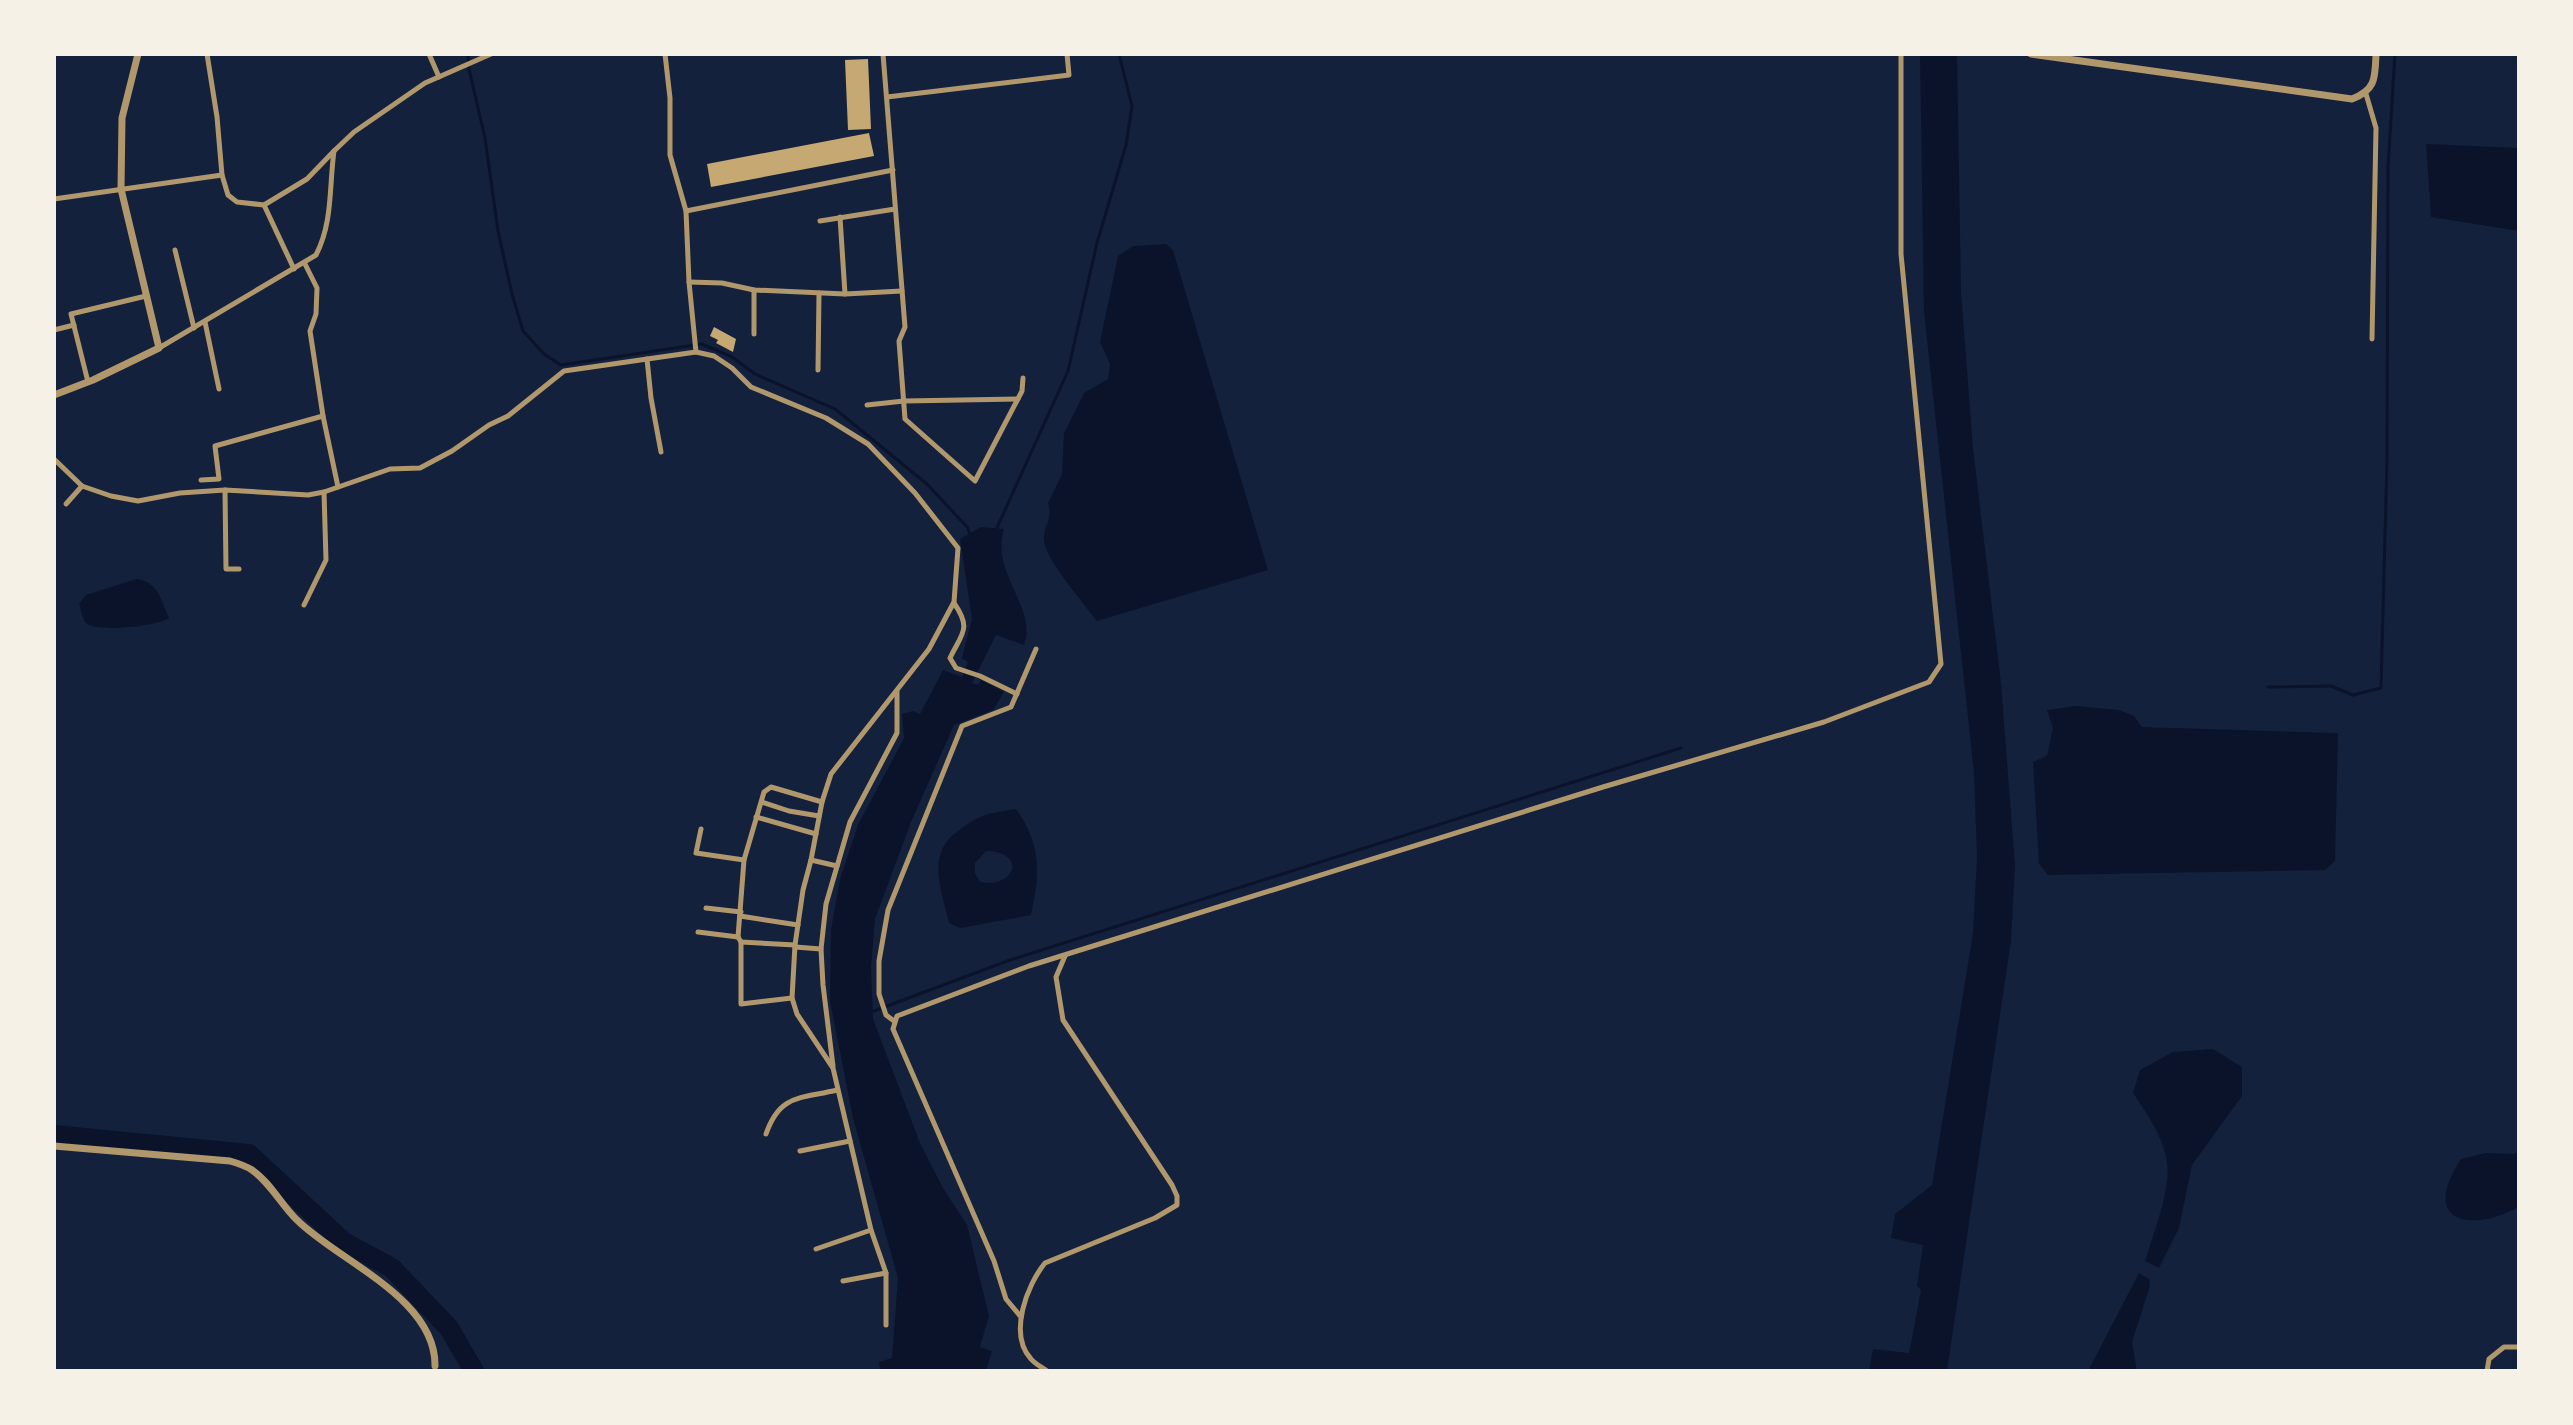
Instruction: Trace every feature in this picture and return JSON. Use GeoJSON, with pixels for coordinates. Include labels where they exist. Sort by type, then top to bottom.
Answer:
{"type":"FeatureCollection","features":[{"type":"Feature","properties":{"kind":"street"},"geometry":{"type":"LineString","coordinates":[[138,54],[122,118],[121,189],[159,348]]}},
{"type":"Feature","properties":{"kind":"street"},"geometry":{"type":"LineString","coordinates":[[207,54],[222,175],[228,195],[237,202],[264,205],[307,179],[334,151],[375,117],[425,83],[491,54]]}},
{"type":"Feature","properties":{"kind":"street"},"geometry":{"type":"LineString","coordinates":[[429,54],[439,77]]}},
{"type":"Feature","properties":{"kind":"street"},"geometry":{"type":"LineString","coordinates":[[665,54],[670,98],[670,155],[686,211],[696,352]]}},
{"type":"Feature","properties":{"kind":"street"},"geometry":{"type":"LineString","coordinates":[[883,54],[905,327],[899,341],[905,419],[975,481],[1022,391],[1023,378]]}},
{"type":"Feature","properties":{"kind":"street"},"geometry":{"type":"LineString","coordinates":[[887,97],[1069,75],[1067,54]]}},
{"type":"Feature","properties":{"kind":"street"},"geometry":{"type":"LineString","coordinates":[[1021,1317],[1006,1299],[994,1261],[893,1029],[897,1016],[1065,955],[1603,787],[1824,722],[1929,682],[1941,664],[1901,254],[1901,54]]}},
{"type":"Feature","properties":{"kind":"street"},"geometry":{"type":"LineString","coordinates":[[2031,54],[2352,99],[2366,94],[2375,79],[2376,54]]}},
{"type":"Feature","properties":{"kind":"street"},"geometry":{"type":"LineString","coordinates":[[2366,94],[2376,128],[2372,339]]}},
{"type":"Feature","properties":{"kind":"street"},"geometry":{"type":"LineString","coordinates":[[54,395],[159,348],[316,255],[330,216],[334,151]]}},
{"type":"Feature","properties":{"kind":"street"},"geometry":{"type":"LineString","coordinates":[[686,211],[893,170]]}},
{"type":"Feature","properties":{"kind":"street"},"geometry":{"type":"LineString","coordinates":[[54,199],[222,175]]}},
{"type":"Feature","properties":{"kind":"street"},"geometry":{"type":"LineString","coordinates":[[264,205],[294,269]]}},
{"type":"Feature","properties":{"kind":"street"},"geometry":{"type":"LineString","coordinates":[[820,221],[895,209]]}},
{"type":"Feature","properties":{"kind":"street"},"geometry":{"type":"LineString","coordinates":[[840,217],[845,294]]}},
{"type":"Feature","properties":{"kind":"street"},"geometry":{"type":"LineString","coordinates":[[175,250],[194,328]]}},
{"type":"Feature","properties":{"kind":"street"},"geometry":{"type":"LineString","coordinates":[[305,264],[317,288],[316,314],[310,331],[338,487]]}},
{"type":"Feature","properties":{"kind":"street"},"geometry":{"type":"LineString","coordinates":[[689,282],[722,283],[754,290],[819,293],[902,291]]}},
{"type":"Feature","properties":{"kind":"street"},"geometry":{"type":"LineString","coordinates":[[754,290],[754,334]]}},
{"type":"Feature","properties":{"kind":"street"},"geometry":{"type":"LineString","coordinates":[[818,370],[819,293]]}},
{"type":"Feature","properties":{"kind":"street"},"geometry":{"type":"LineString","coordinates":[[88,382],[71,314],[146,296]]}},
{"type":"Feature","properties":{"kind":"street"},"geometry":{"type":"LineString","coordinates":[[205,322],[219,389]]}},
{"type":"Feature","properties":{"kind":"street"},"geometry":{"type":"LineString","coordinates":[[54,330],[74,325]]}},
{"type":"Feature","properties":{"kind":"street"},"geometry":{"type":"LineString","coordinates":[[54,459],[82,486],[138,501],[180,493],[225,490],[256,490],[294,496],[324,492],[390,469],[420,468],[508,416],[564,371],[696,352],[714,356],[751,387],[826,418],[868,444],[915,493],[958,548],[954,602],[929,649],[831,774],[822,802],[803,890],[792,998],[797,1014],[833,1068]]}},
{"type":"Feature","properties":{"kind":"street"},"geometry":{"type":"LineString","coordinates":[[647,359],[661,452]]}},
{"type":"Feature","properties":{"kind":"street"},"geometry":{"type":"LineString","coordinates":[[867,405],[904,401],[1018,399]]}},
{"type":"Feature","properties":{"kind":"street"},"geometry":{"type":"LineString","coordinates":[[201,480],[219,479],[215,446],[323,416]]}},
{"type":"Feature","properties":{"kind":"street"},"geometry":{"type":"LineString","coordinates":[[66,504],[82,486]]}},
{"type":"Feature","properties":{"kind":"street"},"geometry":{"type":"LineString","coordinates":[[225,490],[226,569],[239,569]]}},
{"type":"Feature","properties":{"kind":"street"},"geometry":{"type":"LineString","coordinates":[[304,605],[326,560],[324,492]]}},
{"type":"Feature","properties":{"kind":"street"},"geometry":{"type":"LineString","coordinates":[[954,602],[964,618],[965,629],[950,658],[956,668],[1017,694]]}},
{"type":"Feature","properties":{"kind":"street"},"geometry":{"type":"LineString","coordinates":[[894,1021],[886,1015],[879,994],[879,961],[888,910],[962,726],[1011,707],[1036,649]]}},
{"type":"Feature","properties":{"kind":"street"},"geometry":{"type":"LineString","coordinates":[[886,1325],[886,1273],[871,1230],[837,1090],[821,949],[826,904],[850,822],[897,733],[897,691]]}},
{"type":"Feature","properties":{"kind":"street"},"geometry":{"type":"LineString","coordinates":[[792,998],[741,1004],[739,939],[744,860],[764,792],[771,787],[822,802]]}},
{"type":"Feature","properties":{"kind":"street"},"geometry":{"type":"LineString","coordinates":[[761,802],[819,816]]}},
{"type":"Feature","properties":{"kind":"street"},"geometry":{"type":"LineString","coordinates":[[756,817],[816,834]]}},
{"type":"Feature","properties":{"kind":"street"},"geometry":{"type":"LineString","coordinates":[[701,829],[696,853],[744,860]]}},
{"type":"Feature","properties":{"kind":"street"},"geometry":{"type":"LineString","coordinates":[[811,860],[837,866]]}},
{"type":"Feature","properties":{"kind":"street"},"geometry":{"type":"LineString","coordinates":[[706,908],[798,925]]}},
{"type":"Feature","properties":{"kind":"street"},"geometry":{"type":"LineString","coordinates":[[698,932],[821,949]]}},
{"type":"Feature","properties":{"kind":"street"},"geometry":{"type":"LineString","coordinates":[[1047,1371],[1029,1358],[1023,1342],[1021,1317],[1026,1294],[1045,1263],[1155,1218],[1177,1205],[1172,1185],[1063,1020],[1056,977],[1065,955]]}},
{"type":"Feature","properties":{"kind":"street"},"geometry":{"type":"LineString","coordinates":[[766,1134],[780,1106],[837,1090]]}},
{"type":"Feature","properties":{"kind":"street"},"geometry":{"type":"LineString","coordinates":[[800,1151],[850,1141]]}},
{"type":"Feature","properties":{"kind":"street"},"geometry":{"type":"LineString","coordinates":[[54,1146],[230,1161],[253,1170],[298,1222],[371,1274],[417,1316],[432,1338],[436,1350],[435,1366]]}},
{"type":"Feature","properties":{"kind":"street"},"geometry":{"type":"LineString","coordinates":[[816,1249],[871,1230]]}},
{"type":"Feature","properties":{"kind":"street"},"geometry":{"type":"LineString","coordinates":[[843,1281],[886,1273]]}},
{"type":"Feature","properties":{"kind":"street"},"geometry":{"type":"LineString","coordinates":[[2487,1371],[2489,1359],[2504,1347],[2519,1347]]}},
{"type":"Feature","properties":{"kind":"water"},"geometry":{"type":"Polygon","coordinates":[[[1920,54],[1957,54],[1961,291],[1973,448],[2001,683],[2015,865],[2011,941],[1947,1371],[1869,1371],[1873,1349],[1909,1353],[1921,1290],[1917,1286],[1923,1245],[1891,1238],[1895,1214],[1932,1185],[1973,933],[1977,857],[1974,773],[1924,312],[1920,54]]]}},
{"type":"Feature","properties":{"kind":"water"},"geometry":{"type":"Polygon","coordinates":[[[2426,144],[2519,148],[2519,231],[2431,217],[2426,144]]]}},
{"type":"Feature","properties":{"kind":"water"},"geometry":{"type":"Polygon","coordinates":[[[1166,244],[1173,250],[1268,570],[1097,621],[1046,548],[1044,535],[1048,503],[1062,474],[1064,433],[1084,393],[1108,379],[1110,364],[1100,342],[1118,256],[1133,246],[1166,244]]]}},
{"type":"Feature","properties":{"kind":"water"},"geometry":{"type":"Polygon","coordinates":[[[981,527],[1004,529],[1001,545],[1003,560],[1025,617],[1027,631],[1024,645],[996,635],[972,683],[978,685],[981,680],[1004,692],[993,710],[954,725],[911,822],[875,919],[871,967],[873,1019],[920,1143],[943,1188],[967,1225],[989,1316],[980,1347],[992,1351],[986,1371],[880,1371],[879,1362],[892,1358],[898,1278],[853,1118],[830,1001],[831,930],[840,879],[858,825],[904,738],[902,714],[913,711],[920,714],[943,670],[962,677],[968,662],[962,658],[972,619],[960,539],[981,527]]]}},
{"type":"Feature","properties":{"kind":"water"},"geometry":{"type":"Polygon","coordinates":[[[136,579],[154,587],[169,618],[153,624],[127,627],[101,628],[86,623],[79,604],[86,595],[136,579]]]}},
{"type":"Feature","properties":{"kind":"water"},"geometry":{"type":"Polygon","coordinates":[[[2076,706],[2119,710],[2134,716],[2142,727],[2338,733],[2335,861],[2325,870],[2048,875],[2039,864],[2033,762],[2047,756],[2053,728],[2047,710],[2076,706]]]}},
{"type":"Feature","properties":{"kind":"water"},"geometry":{"type":"Polygon","coordinates":[[[1016,809],[1031,835],[1037,860],[1031,915],[960,928],[949,923],[938,874],[942,851],[948,840],[985,815],[1016,809]],[[986,851],[975,863],[975,873],[980,882],[1002,880],[1009,875],[1012,863],[999,853],[986,851]]]}},
{"type":"Feature","properties":{"kind":"water"},"geometry":{"type":"Polygon","coordinates":[[[2213,1049],[2242,1067],[2242,1096],[2192,1165],[2179,1228],[2159,1268],[2145,1261],[2164,1199],[2167,1162],[2158,1134],[2133,1093],[2140,1070],[2173,1052],[2213,1049]]]}},
{"type":"Feature","properties":{"kind":"water"},"geometry":{"type":"Polygon","coordinates":[[[2519,1152],[2519,1207],[2483,1220],[2467,1220],[2448,1209],[2446,1196],[2450,1180],[2461,1159],[2485,1153],[2519,1152]]]}},
{"type":"Feature","properties":{"kind":"water"},"geometry":{"type":"Polygon","coordinates":[[[2139,1273],[2149,1279],[2150,1286],[2132,1342],[2137,1371],[2088,1371],[2139,1273]]]}},
{"type":"Feature","properties":{"kind":"building"},"geometry":{"type":"Polygon","coordinates":[[[868,59],[871,129],[848,130],[845,60],[868,59]]]}},
{"type":"Feature","properties":{"kind":"building"},"geometry":{"type":"Polygon","coordinates":[[[869,133],[874,156],[711,187],[707,164],[869,133]]]}},
{"type":"Feature","properties":{"kind":"building"},"geometry":{"type":"Polygon","coordinates":[[[714,327],[736,339],[733,352],[710,336],[714,327]]]}},
{"type":"Feature","properties":{"kind":"waterway"},"geometry":{"type":"LineString","coordinates":[[468,54],[485,138],[498,231],[512,294],[523,331],[544,354],[561,365],[702,344],[732,357],[755,374],[835,409],[927,484],[968,528],[970,535]]}},
{"type":"Feature","properties":{"kind":"waterway"},"geometry":{"type":"LineString","coordinates":[[996,530],[1068,371],[1097,243],[1126,145],[1132,106],[1119,54]]}},
{"type":"Feature","properties":{"kind":"waterway"},"geometry":{"type":"LineString","coordinates":[[2268,687],[2331,686],[2353,695],[2381,688],[2387,460],[2388,167],[2395,54]]}},
{"type":"Feature","properties":{"kind":"waterway"},"geometry":{"type":"LineString","coordinates":[[871,1012],[1010,960],[1681,748]]}},
{"type":"Feature","properties":{"kind":"waterway"},"geometry":{"type":"LineString","coordinates":[[54,1135],[249,1154],[344,1242],[392,1268],[449,1328],[474,1371]]}}]}
